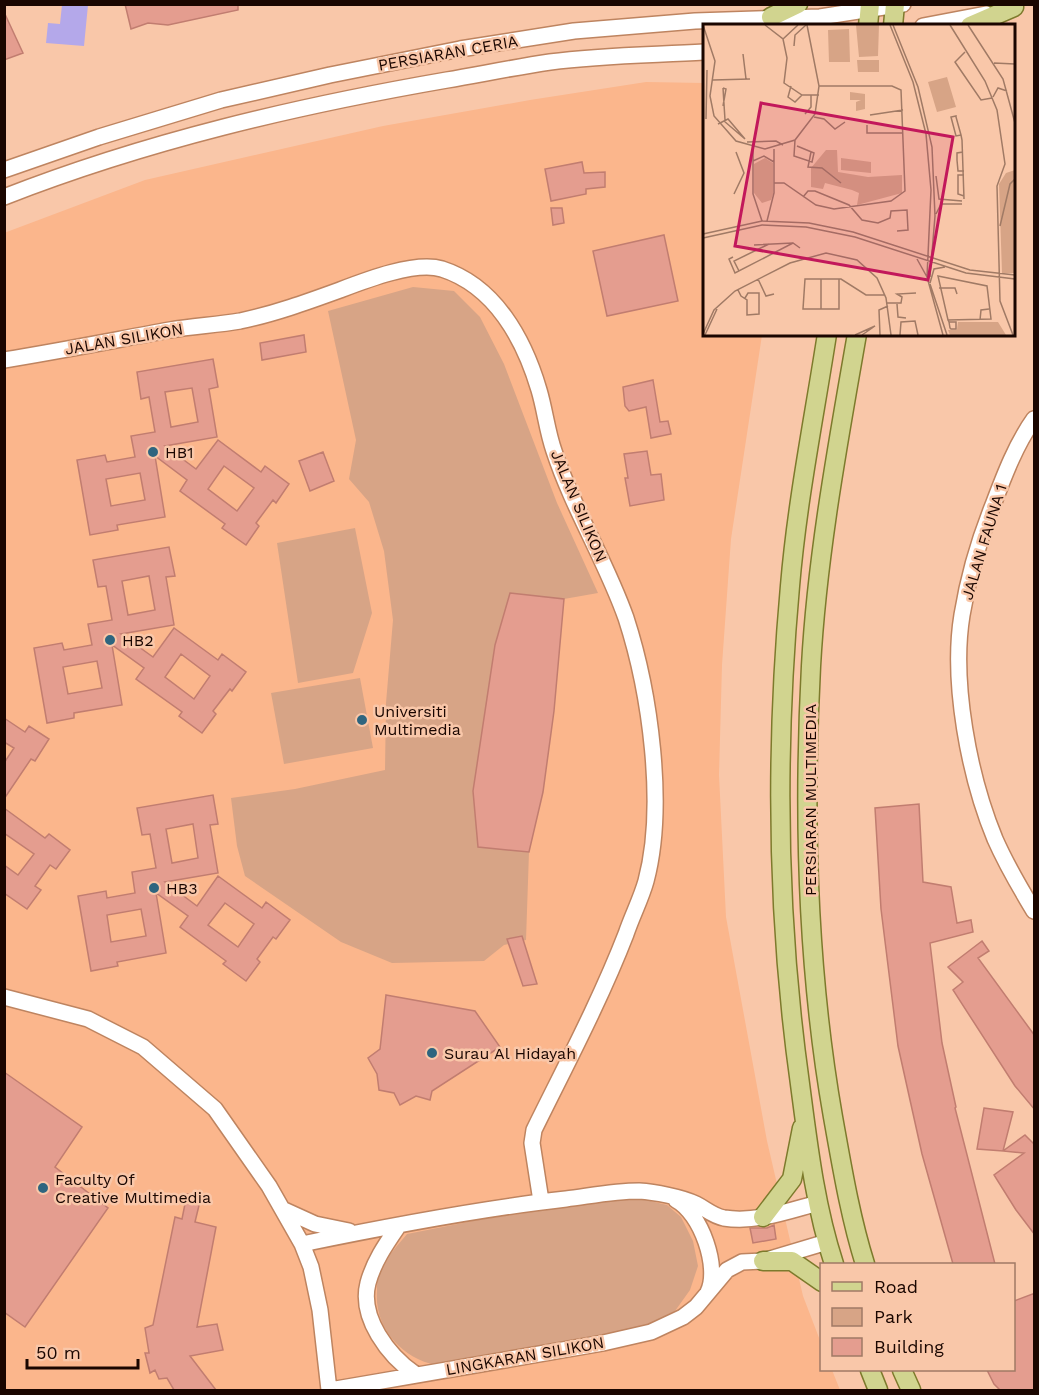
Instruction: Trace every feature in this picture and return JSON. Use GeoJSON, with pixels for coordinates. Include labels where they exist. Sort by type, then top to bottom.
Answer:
{"type":"FeatureCollection","features":[{"type":"Feature","properties":{"kind":"main road"},"geometry":{"type":"LineString","coordinates":[[771,18],[798,4]]}},
{"type":"Feature","properties":{"kind":"main road"},"geometry":{"type":"LineString","coordinates":[[893,24],[898,5]]}},
{"type":"Feature","properties":{"kind":"main road"},"geometry":{"type":"LineString","coordinates":[[975,24],[1017,6]]}},
{"type":"Feature","properties":{"kind":"main road","name":"PERSIARAN MULTIMEDIA"},"geometry":{"type":"LineString","coordinates":[[827,336],[790,584],[783,711],[781,840],[793,1031],[818,1203],[834,1263]]}},
{"type":"Feature","properties":{"kind":"main road","name":"PERSIARAN MULTIMEDIA"},"geometry":{"type":"LineString","coordinates":[[857,336],[821,564],[811,665],[808,855],[813,967],[826,1079],[847,1197],[865,1263]]}},
{"type":"Feature","properties":{"kind":"main road"},"geometry":{"type":"LineString","coordinates":[[763,1217],[792,1179],[804,1114]]}},
{"type":"Feature","properties":{"kind":"main road"},"geometry":{"type":"LineString","coordinates":[[763,1261],[792,1261],[820,1281]]}},
{"type":"Feature","properties":{"kind":"main road"},"geometry":{"type":"LineString","coordinates":[[870,1371],[878,1390]]}},
{"type":"Feature","properties":{"kind":"main road"},"geometry":{"type":"LineString","coordinates":[[902,1371],[911,1390]]}},
{"type":"Feature","properties":{"kind":"street","name":"PERSIARAN CERIA"},"geometry":{"type":"LineString","coordinates":[[4,170],[184,110],[221,100],[460,49],[574,31],[643,24],[869,14],[898,5]]}},
{"type":"Feature","properties":{"kind":"street"},"geometry":{"type":"LineString","coordinates":[[934,24],[1017,6]]}},
{"type":"Feature","properties":{"kind":"street","name":"PERSIARAN CERIA"},"geometry":{"type":"LineString","coordinates":[[4,197],[148,147],[233,124],[346,99],[550,62],[703,52]]}},
{"type":"Feature","properties":{"kind":"street","name":"JALAN SILIKON"},"geometry":{"type":"LineString","coordinates":[[4,360],[174,330],[240,321],[304,303],[387,275],[419,268],[439,268],[460,277],[486,294],[514,328],[539,389],[554,450],[627,621],[646,700],[655,792],[653,835],[646,881],[609,977],[534,1130],[532,1143],[541,1201]]}},
{"type":"Feature","properties":{"kind":"street","name":"JALAN FAUNA 1"},"geometry":{"type":"LineString","coordinates":[[1035,419],[1007,468],[985,525],[962,616],[959,657],[962,704],[979,792],[995,839],[1035,911]]}},
{"type":"Feature","properties":{"kind":"street"},"geometry":{"type":"LineString","coordinates":[[4,997],[88,1019],[143,1047],[215,1109],[269,1186],[302,1244],[311,1268],[320,1310],[330,1390]]}},
{"type":"Feature","properties":{"kind":"street"},"geometry":{"type":"LineString","coordinates":[[302,1244],[541,1201],[614,1192],[640,1191],[659,1194],[695,1203],[710,1214],[724,1218],[763,1217],[818,1203]]}},
{"type":"Feature","properties":{"kind":"street"},"geometry":{"type":"LineString","coordinates":[[659,1194],[681,1202],[692,1215],[700,1230],[709,1249],[712,1284],[708,1292]]}},
{"type":"Feature","properties":{"kind":"street"},"geometry":{"type":"LineString","coordinates":[[282,1209],[315,1224],[358,1233]]}},
{"type":"Feature","properties":{"kind":"street"},"geometry":{"type":"LineString","coordinates":[[399,1225],[374,1266],[367,1285],[368,1308],[376,1329],[389,1350],[415,1374]]}},
{"type":"Feature","properties":{"kind":"street","name":"LINGKARAN SILIKON"},"geometry":{"type":"LineString","coordinates":[[330,1390],[368,1388],[415,1374],[603,1343],[651,1332],[682,1317],[696,1307],[727,1270],[742,1262],[763,1261],[827,1242]]}},
{"type":"Feature","properties":{"kind":"shaded area"},"geometry":{"type":"Polygon","coordinates":[[[62,5],[88,5],[84,46],[46,43],[48,23],[60,24],[62,5]]]}},
{"type":"Feature","properties":{"kind":"shaded area","name":"Universiti Multimedia"},"geometry":{"type":"Polygon","coordinates":[[[646,82],[703,83],[703,336],[762,336],[731,539],[722,665],[719,775],[726,917],[767,1141],[803,1296],[820,1340],[820,1371],[832,1371],[840,1390],[5,1390],[4,233],[145,180],[383,126],[646,82]]]}},
{"type":"Feature","properties":{"kind":"green space"},"geometry":{"type":"Polygon","coordinates":[[[413,287],[454,291],[480,317],[504,364],[557,503],[598,593],[564,599],[510,594],[495,645],[473,791],[478,847],[529,852],[526,940],[504,945],[484,961],[392,963],[341,942],[245,876],[237,846],[231,798],[295,789],[385,770],[386,703],[393,620],[384,551],[369,502],[349,479],[356,440],[328,311],[413,287]]]}},
{"type":"Feature","properties":{"kind":"green space"},"geometry":{"type":"Polygon","coordinates":[[[355,528],[372,613],[353,673],[298,683],[277,543],[355,528]]]}},
{"type":"Feature","properties":{"kind":"green space"},"geometry":{"type":"Polygon","coordinates":[[[360,678],[373,748],[284,764],[271,693],[360,678]]]}},
{"type":"Feature","properties":{"kind":"green space"},"geometry":{"type":"Polygon","coordinates":[[[621,1199],[646,1200],[667,1205],[681,1217],[693,1241],[698,1266],[690,1290],[675,1311],[640,1329],[436,1365],[412,1356],[385,1329],[377,1305],[378,1275],[407,1234],[478,1220],[621,1199]]]}},
{"type":"Feature","properties":{"kind":"building"},"geometry":{"type":"Polygon","coordinates":[[[125,4],[238,4],[238,10],[168,25],[148,23],[131,29],[125,4]]]}},
{"type":"Feature","properties":{"kind":"building"},"geometry":{"type":"Polygon","coordinates":[[[4,12],[23,53],[4,60],[4,12]]]}},
{"type":"Feature","properties":{"kind":"building"},"geometry":{"type":"Polygon","coordinates":[[[582,162],[584,173],[605,172],[605,187],[586,189],[586,194],[551,201],[545,169],[582,162]]]}},
{"type":"Feature","properties":{"kind":"building"},"geometry":{"type":"Polygon","coordinates":[[[551,208],[562,208],[564,223],[553,225],[551,208]]]}},
{"type":"Feature","properties":{"kind":"building"},"geometry":{"type":"Polygon","coordinates":[[[664,235],[678,301],[607,316],[593,251],[664,235]]]}},
{"type":"Feature","properties":{"kind":"building"},"geometry":{"type":"Polygon","coordinates":[[[304,335],[306,352],[262,360],[260,343],[304,335]]]}},
{"type":"Feature","properties":{"kind":"building","name":"HB1"},"geometry":{"type":"Polygon","coordinates":[[[213,359],[218,387],[209,389],[217,437],[165,446],[196,469],[218,440],[261,472],[265,466],[289,484],[276,503],[273,500],[256,523],[259,526],[246,545],[222,528],[225,524],[180,491],[187,480],[155,456],[165,517],[117,525],[118,530],[90,535],[77,460],[105,455],[107,462],[135,457],[131,436],[155,432],[149,397],[141,399],[137,372],[213,359]],[[192,388],[165,392],[171,427],[198,422],[192,388]],[[224,466],[208,489],[237,511],[254,488],[224,466]],[[140,473],[106,479],[111,506],[145,500],[140,473]]]}},
{"type":"Feature","properties":{"kind":"building"},"geometry":{"type":"Polygon","coordinates":[[[653,380],[660,422],[668,421],[671,434],[651,438],[646,407],[629,411],[625,406],[623,387],[653,380]]]}},
{"type":"Feature","properties":{"kind":"building"},"geometry":{"type":"Polygon","coordinates":[[[647,451],[651,475],[661,474],[664,500],[630,506],[624,454],[647,451]]]}},
{"type":"Feature","properties":{"kind":"building"},"geometry":{"type":"Polygon","coordinates":[[[323,452],[334,481],[310,491],[299,461],[323,452]]]}},
{"type":"Feature","properties":{"kind":"building","name":"HB2"},"geometry":{"type":"Polygon","coordinates":[[[169,547],[175,576],[166,577],[174,625],[121,634],[153,657],[174,628],[218,660],[222,654],[246,672],[213,711],[216,714],[202,733],[179,716],[182,712],[136,679],[144,668],[112,645],[122,705],[74,713],[74,718],[47,723],[34,648],[62,643],[64,650],[92,645],[88,624],[112,620],[106,586],[98,587],[93,560],[169,547]],[[149,576],[122,581],[128,615],[155,610],[149,576]],[[181,654],[165,677],[194,699],[210,676],[181,654]],[[97,661],[63,667],[68,694],[102,688],[97,661]]]}},
{"type":"Feature","properties":{"kind":"building"},"geometry":{"type":"Polygon","coordinates":[[[510,593],[564,599],[554,711],[543,792],[529,852],[478,847],[473,791],[495,645],[510,593]]]}},
{"type":"Feature","properties":{"kind":"building"},"geometry":{"type":"Polygon","coordinates":[[[4,718],[25,732],[29,726],[49,739],[35,761],[31,759],[4,799],[4,763],[14,748],[4,742],[4,718]]]}},
{"type":"Feature","properties":{"kind":"building","name":"HB3"},"geometry":{"type":"Polygon","coordinates":[[[213,795],[218,824],[210,825],[218,873],[165,882],[197,906],[218,876],[262,908],[266,902],[290,920],[276,939],[273,937],[257,959],[260,962],[246,981],[223,964],[226,961],[180,927],[188,916],[156,893],[166,953],[117,962],[118,966],[91,971],[78,896],[106,891],[107,898],[135,893],[132,872],[156,868],[150,834],[142,835],[137,808],[213,795]],[[193,824],[166,829],[172,863],[198,858],[193,824]],[[225,903],[208,925],[238,947],[254,924],[225,903]],[[141,909],[107,915],[111,942],[146,936],[141,909]]]}},
{"type":"Feature","properties":{"kind":"building"},"geometry":{"type":"Polygon","coordinates":[[[919,804],[923,882],[951,887],[957,923],[971,920],[973,932],[930,943],[942,1043],[955,1108],[995,1263],[953,1263],[922,1154],[898,1046],[881,909],[875,808],[919,804]]]}},
{"type":"Feature","properties":{"kind":"building"},"geometry":{"type":"Polygon","coordinates":[[[4,808],[45,838],[49,834],[70,850],[56,869],[50,865],[35,886],[41,890],[27,909],[4,893],[4,865],[18,875],[34,854],[4,833],[4,808]]]}},
{"type":"Feature","properties":{"kind":"building"},"geometry":{"type":"Polygon","coordinates":[[[522,936],[537,984],[523,986],[507,939],[522,936]]]}},
{"type":"Feature","properties":{"kind":"building"},"geometry":{"type":"Polygon","coordinates":[[[982,941],[989,951],[978,958],[1035,1036],[1035,1110],[1015,1086],[953,990],[963,982],[948,967],[982,941]]]}},
{"type":"Feature","properties":{"kind":"building","name":"Surau Al Hidayah"},"geometry":{"type":"Polygon","coordinates":[[[386,995],[475,1011],[500,1047],[432,1091],[430,1100],[416,1096],[400,1105],[394,1093],[379,1090],[377,1074],[368,1058],[380,1049],[386,995]]]}},
{"type":"Feature","properties":{"kind":"building","name":"Faculty Of Creative Multimedia"},"geometry":{"type":"Polygon","coordinates":[[[4,1072],[82,1127],[55,1167],[108,1208],[25,1327],[4,1312],[4,1072]]]}},
{"type":"Feature","properties":{"kind":"building"},"geometry":{"type":"Polygon","coordinates":[[[984,1108],[1013,1112],[1003,1151],[977,1149],[984,1108]]]}},
{"type":"Feature","properties":{"kind":"building"},"geometry":{"type":"Polygon","coordinates":[[[1025,1135],[1035,1145],[1035,1235],[994,1175],[1024,1153],[1003,1151],[1025,1135]]]}},
{"type":"Feature","properties":{"kind":"building"},"geometry":{"type":"Polygon","coordinates":[[[187,1194],[201,1197],[195,1222],[216,1227],[197,1327],[217,1324],[223,1350],[190,1356],[216,1390],[174,1390],[167,1378],[159,1379],[155,1370],[150,1373],[145,1353],[149,1353],[145,1328],[153,1325],[175,1217],[182,1219],[187,1194]]]}},
{"type":"Feature","properties":{"kind":"building"},"geometry":{"type":"Polygon","coordinates":[[[774,1225],[776,1239],[753,1243],[750,1228],[767,1228],[774,1225]]]}},
{"type":"Feature","properties":{"kind":"building"},"geometry":{"type":"Polygon","coordinates":[[[1035,1293],[1035,1390],[1000,1390],[988,1371],[1015,1371],[1015,1301],[1035,1293]]]}},
{"type":"Feature","properties":{"kind":"place","name":"HB1"},"geometry":{"type":"Point","coordinates":[153,452]}},
{"type":"Feature","properties":{"kind":"place","name":"HB2"},"geometry":{"type":"Point","coordinates":[110,640]}},
{"type":"Feature","properties":{"kind":"place","name":"Universiti Multimedia"},"geometry":{"type":"Point","coordinates":[362,720]}},
{"type":"Feature","properties":{"kind":"place","name":"HB3"},"geometry":{"type":"Point","coordinates":[154,888]}},
{"type":"Feature","properties":{"kind":"place","name":"Surau Al Hidayah"},"geometry":{"type":"Point","coordinates":[432,1053]}},
{"type":"Feature","properties":{"kind":"place","name":"Faculty Of Creative Multimedia"},"geometry":{"type":"Point","coordinates":[43,1188]}}]}
